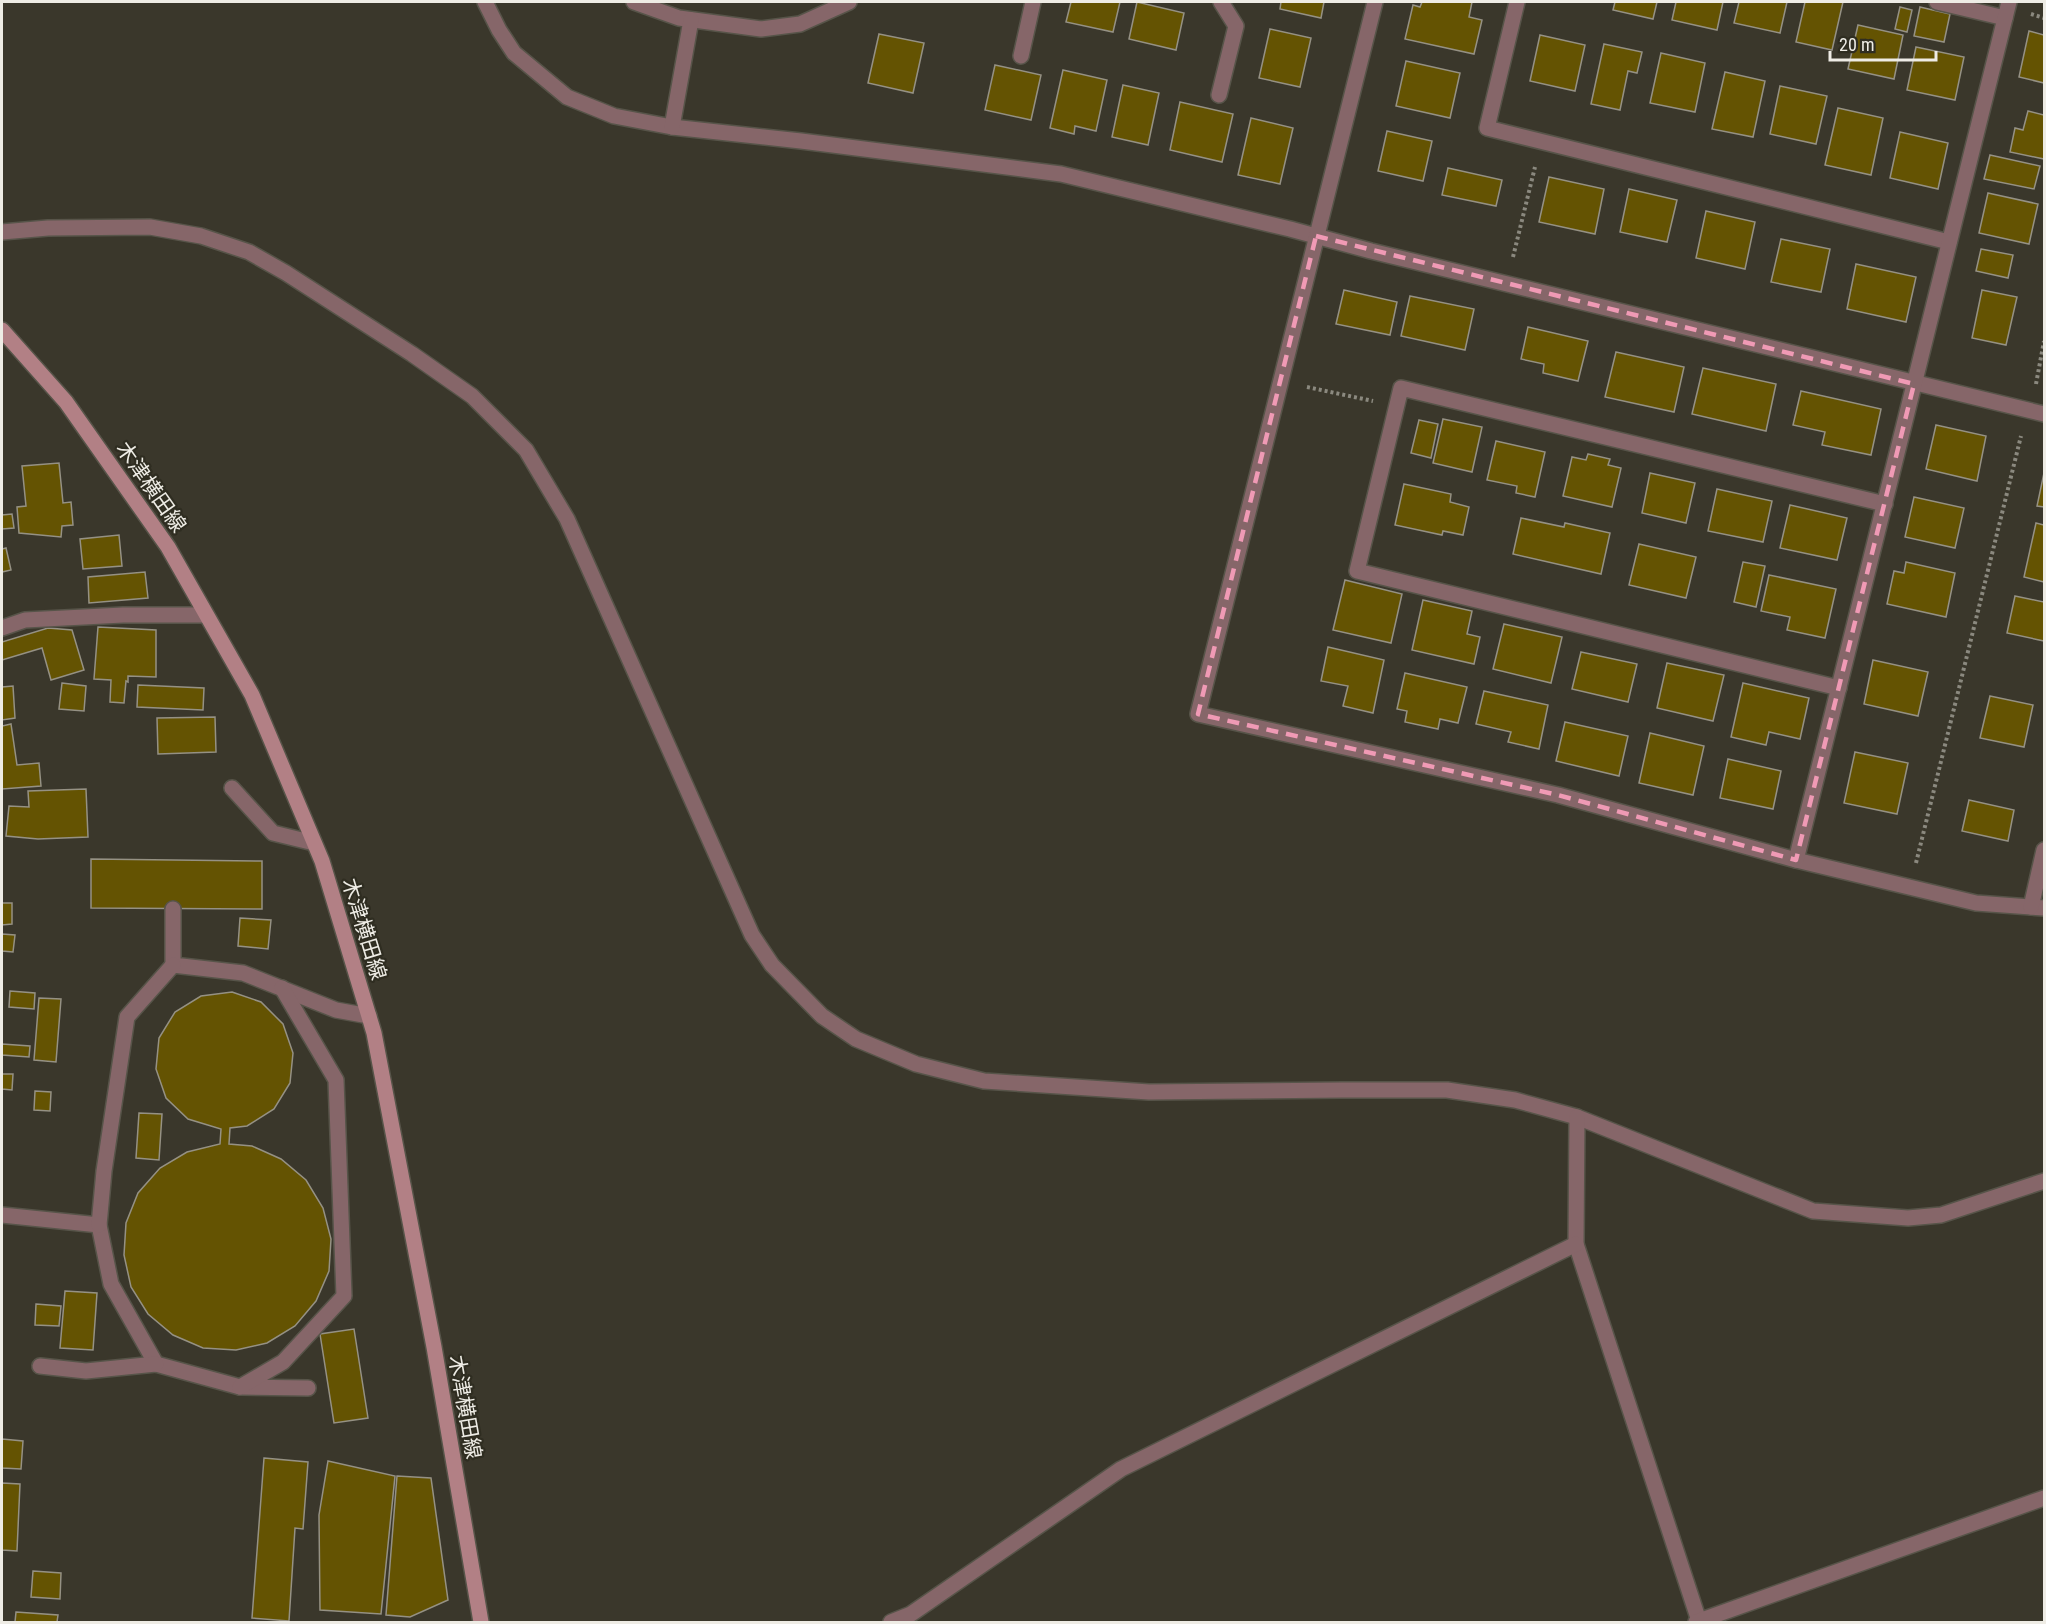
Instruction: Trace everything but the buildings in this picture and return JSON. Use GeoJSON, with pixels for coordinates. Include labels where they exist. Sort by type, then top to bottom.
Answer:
{"type":"FeatureCollection","features":[{"type":"Feature","properties":{"kind":"main road","name":"木津横田線"},"geometry":{"type":"LineString","coordinates":[[2,330],[66,402],[168,547],[252,695],[322,861],[374,1033],[434,1347],[481,1623]]}},
{"type":"Feature","properties":{"kind":"street"},"geometry":{"type":"LineString","coordinates":[[485,2],[514,53],[567,98],[614,116],[672,128],[801,141],[1061,174],[2044,414]]}},
{"type":"Feature","properties":{"kind":"street"},"geometry":{"type":"LineString","coordinates":[[634,2],[679,18],[761,29],[800,24],[849,2]]}},
{"type":"Feature","properties":{"kind":"street"},"geometry":{"type":"LineString","coordinates":[[1021,56],[1033,2]]}},
{"type":"Feature","properties":{"kind":"street"},"geometry":{"type":"LineString","coordinates":[[1219,95],[1236,26],[1221,2]]}},
{"type":"Feature","properties":{"kind":"street"},"geometry":{"type":"LineString","coordinates":[[1375,2],[1198,714],[1558,795],[1797,860],[1976,903],[2038,908],[2044,850]]}},
{"type":"Feature","properties":{"kind":"street"},"geometry":{"type":"LineString","coordinates":[[1517,2],[1487,129],[1949,242]]}},
{"type":"Feature","properties":{"kind":"street"},"geometry":{"type":"LineString","coordinates":[[1937,2],[2005,18]]}},
{"type":"Feature","properties":{"kind":"street"},"geometry":{"type":"LineString","coordinates":[[1797,860],[2008,2]]}},
{"type":"Feature","properties":{"kind":"street"},"geometry":{"type":"LineString","coordinates":[[672,128],[691,20]]}},
{"type":"Feature","properties":{"kind":"street"},"geometry":{"type":"LineString","coordinates":[[2,232],[48,228],[150,227],[201,236],[249,252],[286,273],[412,354],[472,396],[526,450],[567,519],[752,935],[772,965],[822,1016],[856,1039],[916,1064],[984,1081],[1149,1092],[1448,1090],[1515,1100],[1577,1117],[1813,1211],[1908,1218],[1941,1215],[2044,1181]]}},
{"type":"Feature","properties":{"kind":"street"},"geometry":{"type":"LineString","coordinates":[[1839,688],[1357,571],[1401,388],[1885,504]]}},
{"type":"Feature","properties":{"kind":"street"},"geometry":{"type":"LineString","coordinates":[[2,628],[25,620],[123,615],[206,615]]}},
{"type":"Feature","properties":{"kind":"street"},"geometry":{"type":"LineString","coordinates":[[232,788],[273,834],[314,843]]}},
{"type":"Feature","properties":{"kind":"street"},"geometry":{"type":"LineString","coordinates":[[156,1364],[111,1284],[99,1225],[104,1171],[127,1017],[173,965],[173,909]]}},
{"type":"Feature","properties":{"kind":"street"},"geometry":{"type":"LineString","coordinates":[[173,965],[243,973],[336,1010],[369,1016]]}},
{"type":"Feature","properties":{"kind":"street"},"geometry":{"type":"LineString","coordinates":[[240,1387],[283,1362],[344,1296],[336,1080],[282,988]]}},
{"type":"Feature","properties":{"kind":"street"},"geometry":{"type":"LineString","coordinates":[[1577,1117],[1576,1244],[1698,1622],[2044,1498]]}},
{"type":"Feature","properties":{"kind":"street"},"geometry":{"type":"LineString","coordinates":[[2,1215],[99,1225]]}},
{"type":"Feature","properties":{"kind":"street"},"geometry":{"type":"LineString","coordinates":[[891,1623],[911,1614],[1121,1469],[1576,1244]]}},
{"type":"Feature","properties":{"kind":"street"},"geometry":{"type":"LineString","coordinates":[[40,1366],[86,1371],[156,1364],[240,1387],[308,1388]]}},
{"type":"Feature","properties":{"kind":"path"},"geometry":{"type":"LineString","coordinates":[[1512,257],[1541,143]]}},
{"type":"Feature","properties":{"kind":"path"},"geometry":{"type":"LineString","coordinates":[[2036,384],[2044,341]]}},
{"type":"Feature","properties":{"kind":"path"},"geometry":{"type":"LineString","coordinates":[[1306,386],[1397,407]]}},
{"type":"Feature","properties":{"kind":"path"},"geometry":{"type":"LineString","coordinates":[[1910,888],[2021,436]]}},
{"type":"Feature","properties":{"kind":"highlighted area"},"geometry":{"type":"Polygon","coordinates":[[[1316,236],[1914,384],[1796,860],[1558,795],[1198,714],[1316,236]]]}}]}
